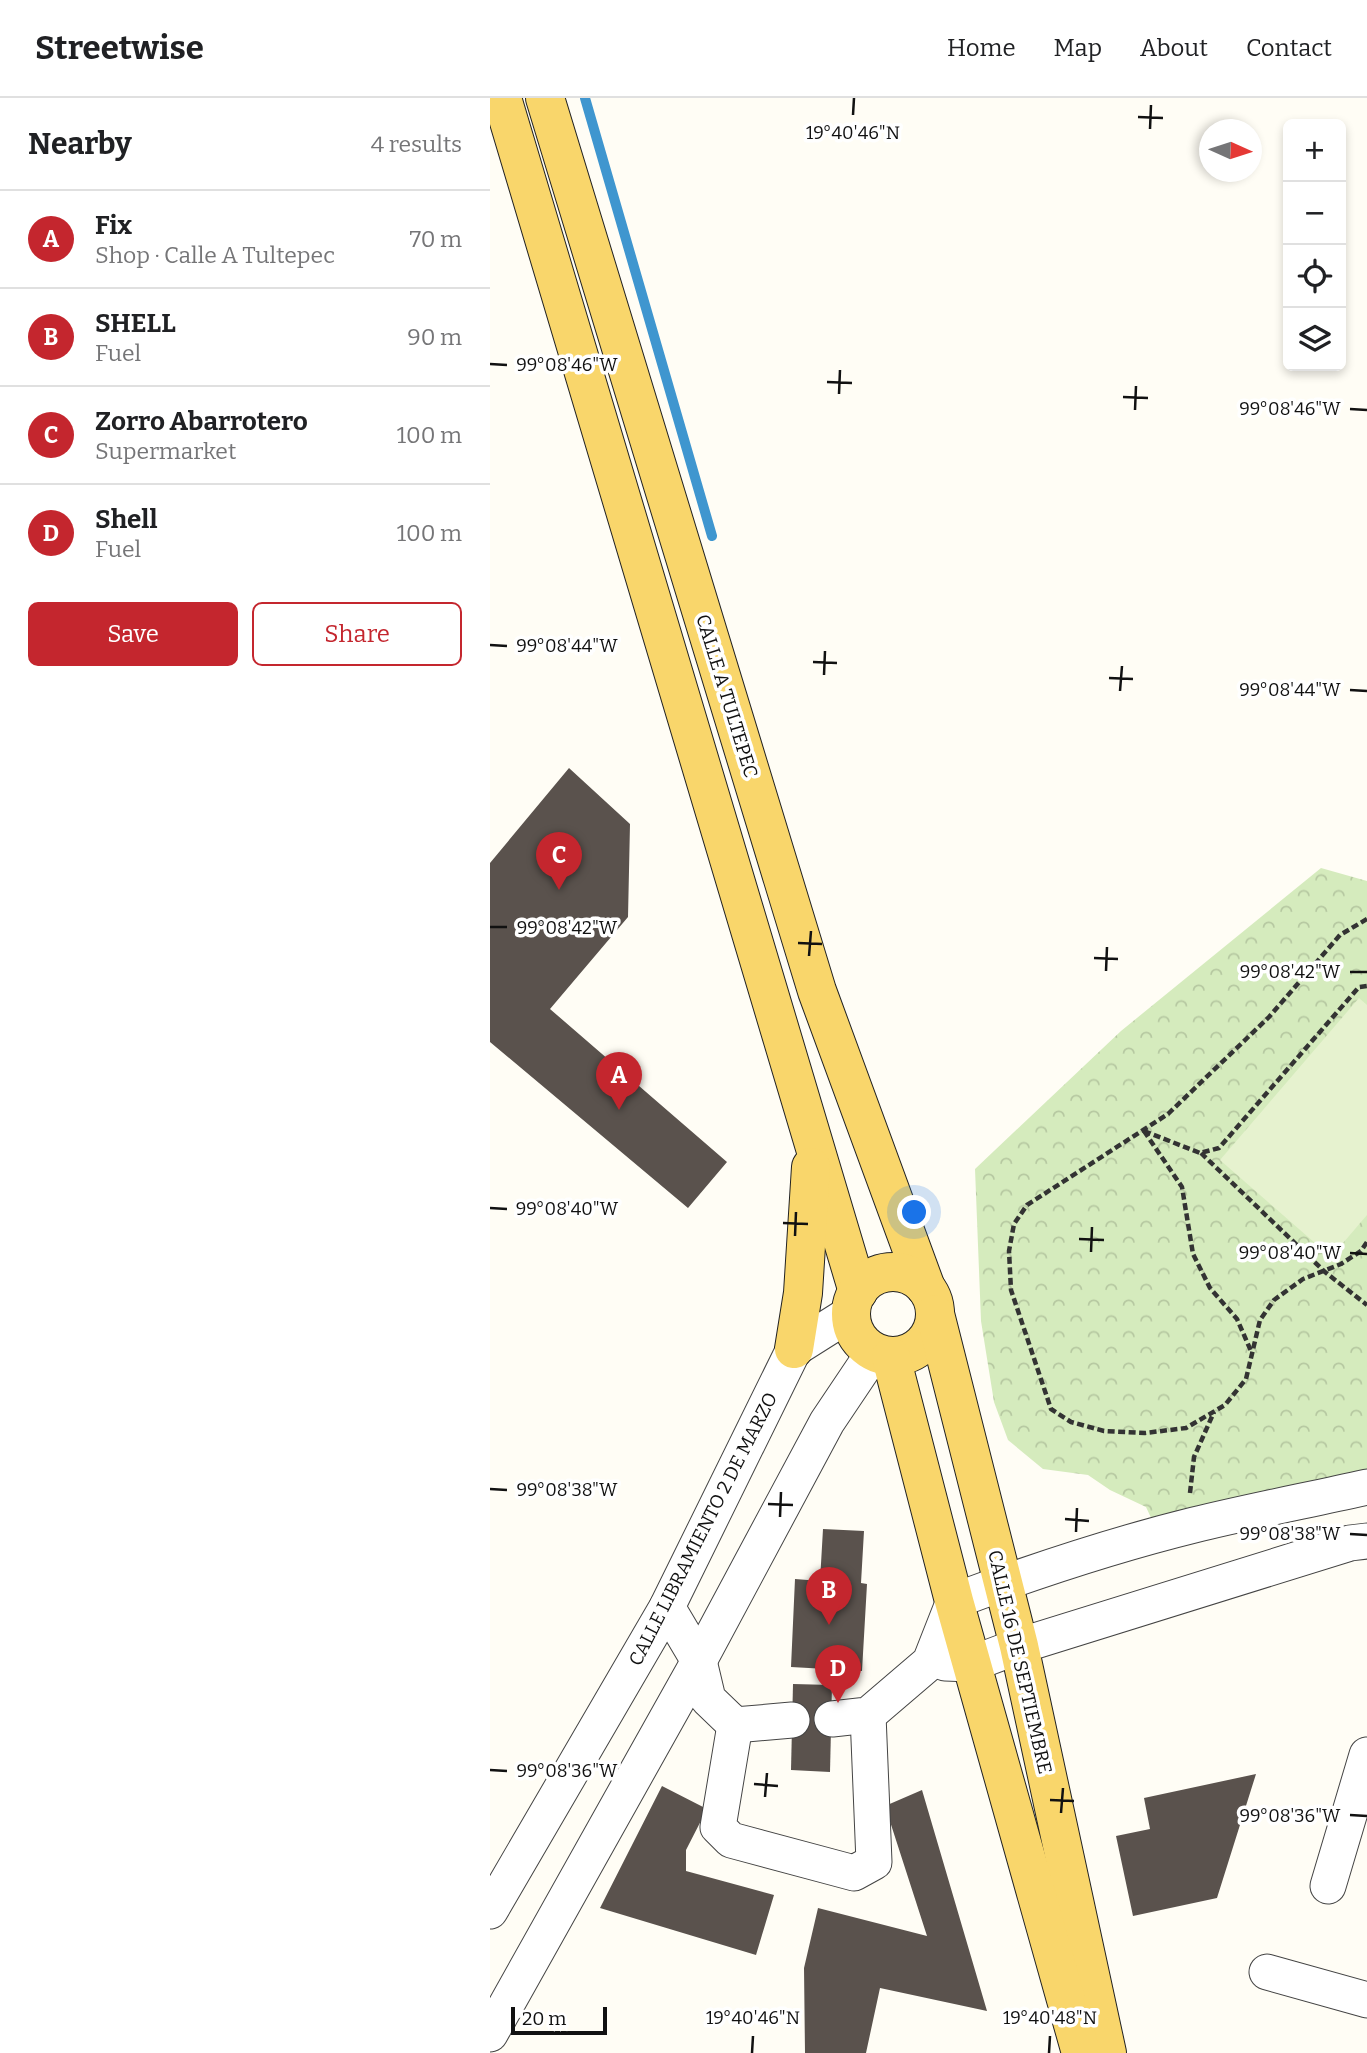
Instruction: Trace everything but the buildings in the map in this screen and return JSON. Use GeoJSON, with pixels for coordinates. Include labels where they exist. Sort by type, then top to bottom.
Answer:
{"type":"FeatureCollection","features":[{"type":"Feature","properties":{"kind":"main road"},"geometry":{"type":"LineString","coordinates":[[502,98],[812,1137],[855,1302],[857,1336],[865,1345],[883,1354],[917,1349],[927,1339],[933,1327],[931,1301],[917,1279],[905,1273],[878,1275],[866,1282],[855,1302]]}},
{"type":"Feature","properties":{"kind":"main road","name":"CALLE A TULTEPEC"},"geometry":{"type":"LineString","coordinates":[[545,98],[817,991],[931,1301]]}},
{"type":"Feature","properties":{"kind":"main road"},"geometry":{"type":"LineString","coordinates":[[794,1349],[803,1293],[812,1137]]}},
{"type":"Feature","properties":{"kind":"main road","name":"CALLE 16 DE SEPTIEMBRE"},"geometry":{"type":"LineString","coordinates":[[931,1301],[1019,1646],[1107,2053]]}},
{"type":"Feature","properties":{"kind":"main road"},"geometry":{"type":"LineString","coordinates":[[883,1354],[1081,2053]]}},
{"type":"Feature","properties":{"kind":"street"},"geometry":{"type":"LineString","coordinates":[[794,1349],[855,1302]]}},
{"type":"Feature","properties":{"kind":"street","name":"CALLE LIBRAMIENTO 2 DE MARZO"},"geometry":{"type":"LineString","coordinates":[[490,1911],[667,1607],[794,1349]]}},
{"type":"Feature","properties":{"kind":"street"},"geometry":{"type":"LineString","coordinates":[[490,2034],[699,1661],[827,1422],[883,1354]]}},
{"type":"Feature","properties":{"kind":"street"},"geometry":{"type":"LineString","coordinates":[[832,1719],[868,1715],[930,1662],[954,1601],[1002,1583],[1194,1525],[1367,1487]]}},
{"type":"Feature","properties":{"kind":"street"},"geometry":{"type":"LineString","coordinates":[[930,1662],[971,1664],[1019,1646],[1350,1543],[1367,1541]]}},
{"type":"Feature","properties":{"kind":"street"},"geometry":{"type":"LineString","coordinates":[[667,1607],[699,1661],[708,1699],[735,1725],[792,1720]]}},
{"type":"Feature","properties":{"kind":"street"},"geometry":{"type":"LineString","coordinates":[[735,1725],[718,1827],[731,1840],[853,1873],[874,1862],[868,1715]]}},
{"type":"Feature","properties":{"kind":"street"},"geometry":{"type":"LineString","coordinates":[[1328,1886],[1367,1755]]}},
{"type":"Feature","properties":{"kind":"street"},"geometry":{"type":"LineString","coordinates":[[1268,1972],[1367,2000]]}},
{"type":"Feature","properties":{"kind":"path"},"geometry":{"type":"LineString","coordinates":[[1367,919],[1340,935],[1269,1017],[1168,1114],[1027,1205],[1014,1224],[1009,1251],[1011,1290],[1051,1409],[1071,1422],[1104,1431],[1145,1433],[1186,1428],[1225,1405],[1246,1379],[1261,1320],[1274,1300],[1303,1279],[1325,1272],[1361,1251],[1367,1242]]}},
{"type":"Feature","properties":{"kind":"path"},"geometry":{"type":"LineString","coordinates":[[1200,1153],[1219,1147],[1359,987],[1367,986]]}},
{"type":"Feature","properties":{"kind":"path"},"geometry":{"type":"LineString","coordinates":[[1143,1130],[1200,1153],[1325,1272],[1367,1305]]}},
{"type":"Feature","properties":{"kind":"path"},"geometry":{"type":"LineString","coordinates":[[1143,1130],[1182,1187],[1193,1254],[1210,1288],[1237,1319],[1251,1351]]}},
{"type":"Feature","properties":{"kind":"path"},"geometry":{"type":"LineString","coordinates":[[1194,1525],[1189,1487],[1194,1457],[1214,1412]]}},
{"type":"Feature","properties":{"kind":"green space"},"geometry":{"type":"Polygon","coordinates":[[[1321,868],[1367,881],[1367,1469],[1153,1522],[1146,1507],[1110,1490],[1088,1475],[1043,1469],[1008,1440],[994,1402],[981,1321],[975,1169],[1121,1031],[1321,868]]]}},
{"type":"Feature","properties":{"kind":"green space"},"geometry":{"type":"Polygon","coordinates":[[[1359,998],[1367,1005],[1367,1215],[1331,1257],[1220,1160],[1359,998]]]}},
{"type":"Feature","properties":{"kind":"waterway"},"geometry":{"type":"LineString","coordinates":[[585,98],[712,536]]}},
{"type":"Feature","properties":{"kind":"place","name":"Zorro Abarrotero"},"geometry":{"type":"Point","coordinates":[559,890]}},
{"type":"Feature","properties":{"kind":"place","name":"Fix"},"geometry":{"type":"Point","coordinates":[619,1110]}},
{"type":"Feature","properties":{"kind":"place","name":"SHELL"},"geometry":{"type":"Point","coordinates":[829,1625]}},
{"type":"Feature","properties":{"kind":"place","name":"Shell"},"geometry":{"type":"Point","coordinates":[838,1703]}}]}
